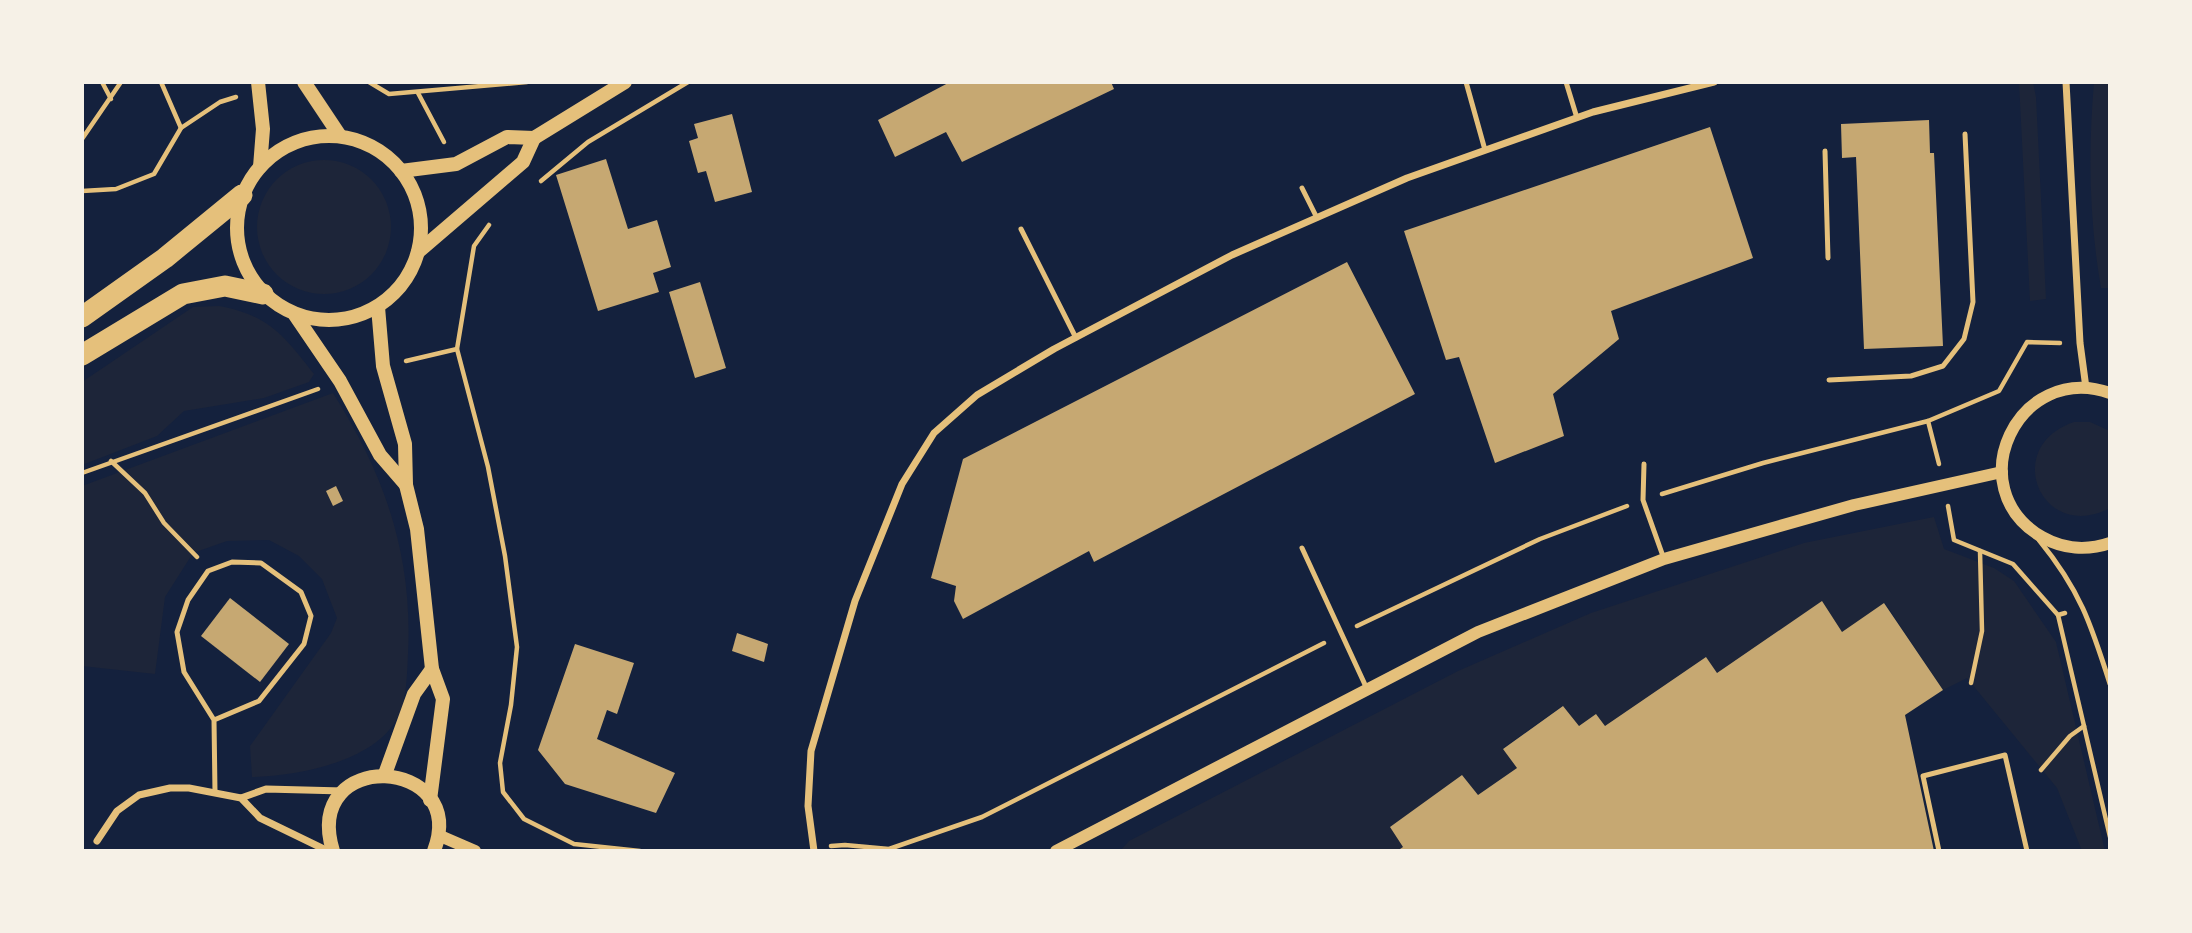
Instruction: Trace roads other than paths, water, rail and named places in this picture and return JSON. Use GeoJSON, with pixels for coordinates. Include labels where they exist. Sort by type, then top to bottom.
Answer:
{"type":"FeatureCollection","features":[{"type":"Feature","properties":{"kind":"highway"},"geometry":{"type":"LineString","coordinates":[[82,317],[166,258],[242,195]]}},
{"type":"Feature","properties":{"kind":"highway"},"geometry":{"type":"LineString","coordinates":[[82,355],[183,294],[225,286],[263,294]]}},
{"type":"Feature","properties":{"kind":"main road"},"geometry":{"type":"LineString","coordinates":[[304,82],[340,136]]}},
{"type":"Feature","properties":{"kind":"main road"},"geometry":{"type":"LineString","coordinates":[[401,171],[456,164],[507,137],[534,138],[625,82]]}},
{"type":"Feature","properties":{"kind":"main road"},"geometry":{"type":"LineString","coordinates":[[259,86],[263,129],[260,166]]}},
{"type":"Feature","properties":{"kind":"main road"},"geometry":{"type":"LineString","coordinates":[[295,315],[337,321],[378,307],[403,284],[418,252],[421,230],[413,189],[401,171],[373,147],[340,136],[319,136],[298,141],[277,151],[260,166],[242,195],[238,210],[237,245],[243,264],[263,294],[295,315],[340,381],[380,455],[406,485]]}},
{"type":"Feature","properties":{"kind":"main road"},"geometry":{"type":"LineString","coordinates":[[418,252],[523,162],[534,138]]}},
{"type":"Feature","properties":{"kind":"main road"},"geometry":{"type":"LineString","coordinates":[[378,307],[383,366],[405,444],[406,485],[417,529],[432,668],[443,699],[430,800]]}},
{"type":"Feature","properties":{"kind":"main road"},"geometry":{"type":"LineString","coordinates":[[385,774],[414,694],[432,668]]}},
{"type":"Feature","properties":{"kind":"main road"},"geometry":{"type":"LineString","coordinates":[[333,851],[329,824],[336,801],[362,779],[385,774],[414,783],[430,800],[438,823],[434,851]]}},
{"type":"Feature","properties":{"kind":"street"},"geometry":{"type":"LineString","coordinates":[[813,850],[808,806],[811,751],[855,601],[902,484],[934,433],[977,395],[1076,338],[1231,255],[1408,178],[1577,118],[1714,82]]}},
{"type":"Feature","properties":{"kind":"street"},"geometry":{"type":"LineString","coordinates":[[2066,82],[2080,343],[2086,388]]}},
{"type":"Feature","properties":{"kind":"street"},"geometry":{"type":"LineString","coordinates":[[2110,393],[2086,388],[2065,389],[2032,405],[2010,432],[2001,472],[2007,498],[2017,516],[2030,530],[2054,544],[2074,548],[2110,543]]}},
{"type":"Feature","properties":{"kind":"street"},"geometry":{"type":"LineString","coordinates":[[1056,851],[1478,632],[1664,559],[1854,505],[2001,472]]}},
{"type":"Feature","properties":{"kind":"street"},"geometry":{"type":"LineString","coordinates":[[97,841],[117,811],[139,795],[170,788],[215,792],[241,798],[266,789],[344,792]]}},
{"type":"Feature","properties":{"kind":"street"},"geometry":{"type":"LineString","coordinates":[[241,798],[260,818],[328,851]]}},
{"type":"Feature","properties":{"kind":"street"},"geometry":{"type":"LineString","coordinates":[[438,835],[475,851]]}},
{"type":"Feature","properties":{"kind":"lane"},"geometry":{"type":"LineString","coordinates":[[1466,82],[1485,150]]}},
{"type":"Feature","properties":{"kind":"lane"},"geometry":{"type":"LineString","coordinates":[[1566,82],[1577,118]]}},
{"type":"Feature","properties":{"kind":"lane"},"geometry":{"type":"LineString","coordinates":[[1829,380],[1911,376],[1943,366],[1964,339],[1973,302],[1965,134]]}},
{"type":"Feature","properties":{"kind":"lane"},"geometry":{"type":"LineString","coordinates":[[1825,151],[1828,258]]}},
{"type":"Feature","properties":{"kind":"lane"},"geometry":{"type":"LineString","coordinates":[[1302,188],[1317,218]]}},
{"type":"Feature","properties":{"kind":"lane"},"geometry":{"type":"LineString","coordinates":[[1021,229],[1076,338]]}},
{"type":"Feature","properties":{"kind":"lane"},"geometry":{"type":"LineString","coordinates":[[1644,464],[1643,499],[1664,559]]}},
{"type":"Feature","properties":{"kind":"lane"},"geometry":{"type":"LineString","coordinates":[[2030,530],[2059,564],[2085,608],[2110,684]]}},
{"type":"Feature","properties":{"kind":"lane"},"geometry":{"type":"LineString","coordinates":[[1302,548],[1367,689]]}},
{"type":"Feature","properties":{"kind":"lane"},"geometry":{"type":"LineString","coordinates":[[214,720],[259,701],[304,644],[311,616],[301,593],[261,563],[232,562],[208,571],[188,600],[177,632],[184,672],[214,720],[215,792]]}},
{"type":"Feature","properties":{"kind":"lane"},"geometry":{"type":"LineString","coordinates":[[1939,851],[1923,776],[2005,755],[2027,851]]}}]}
